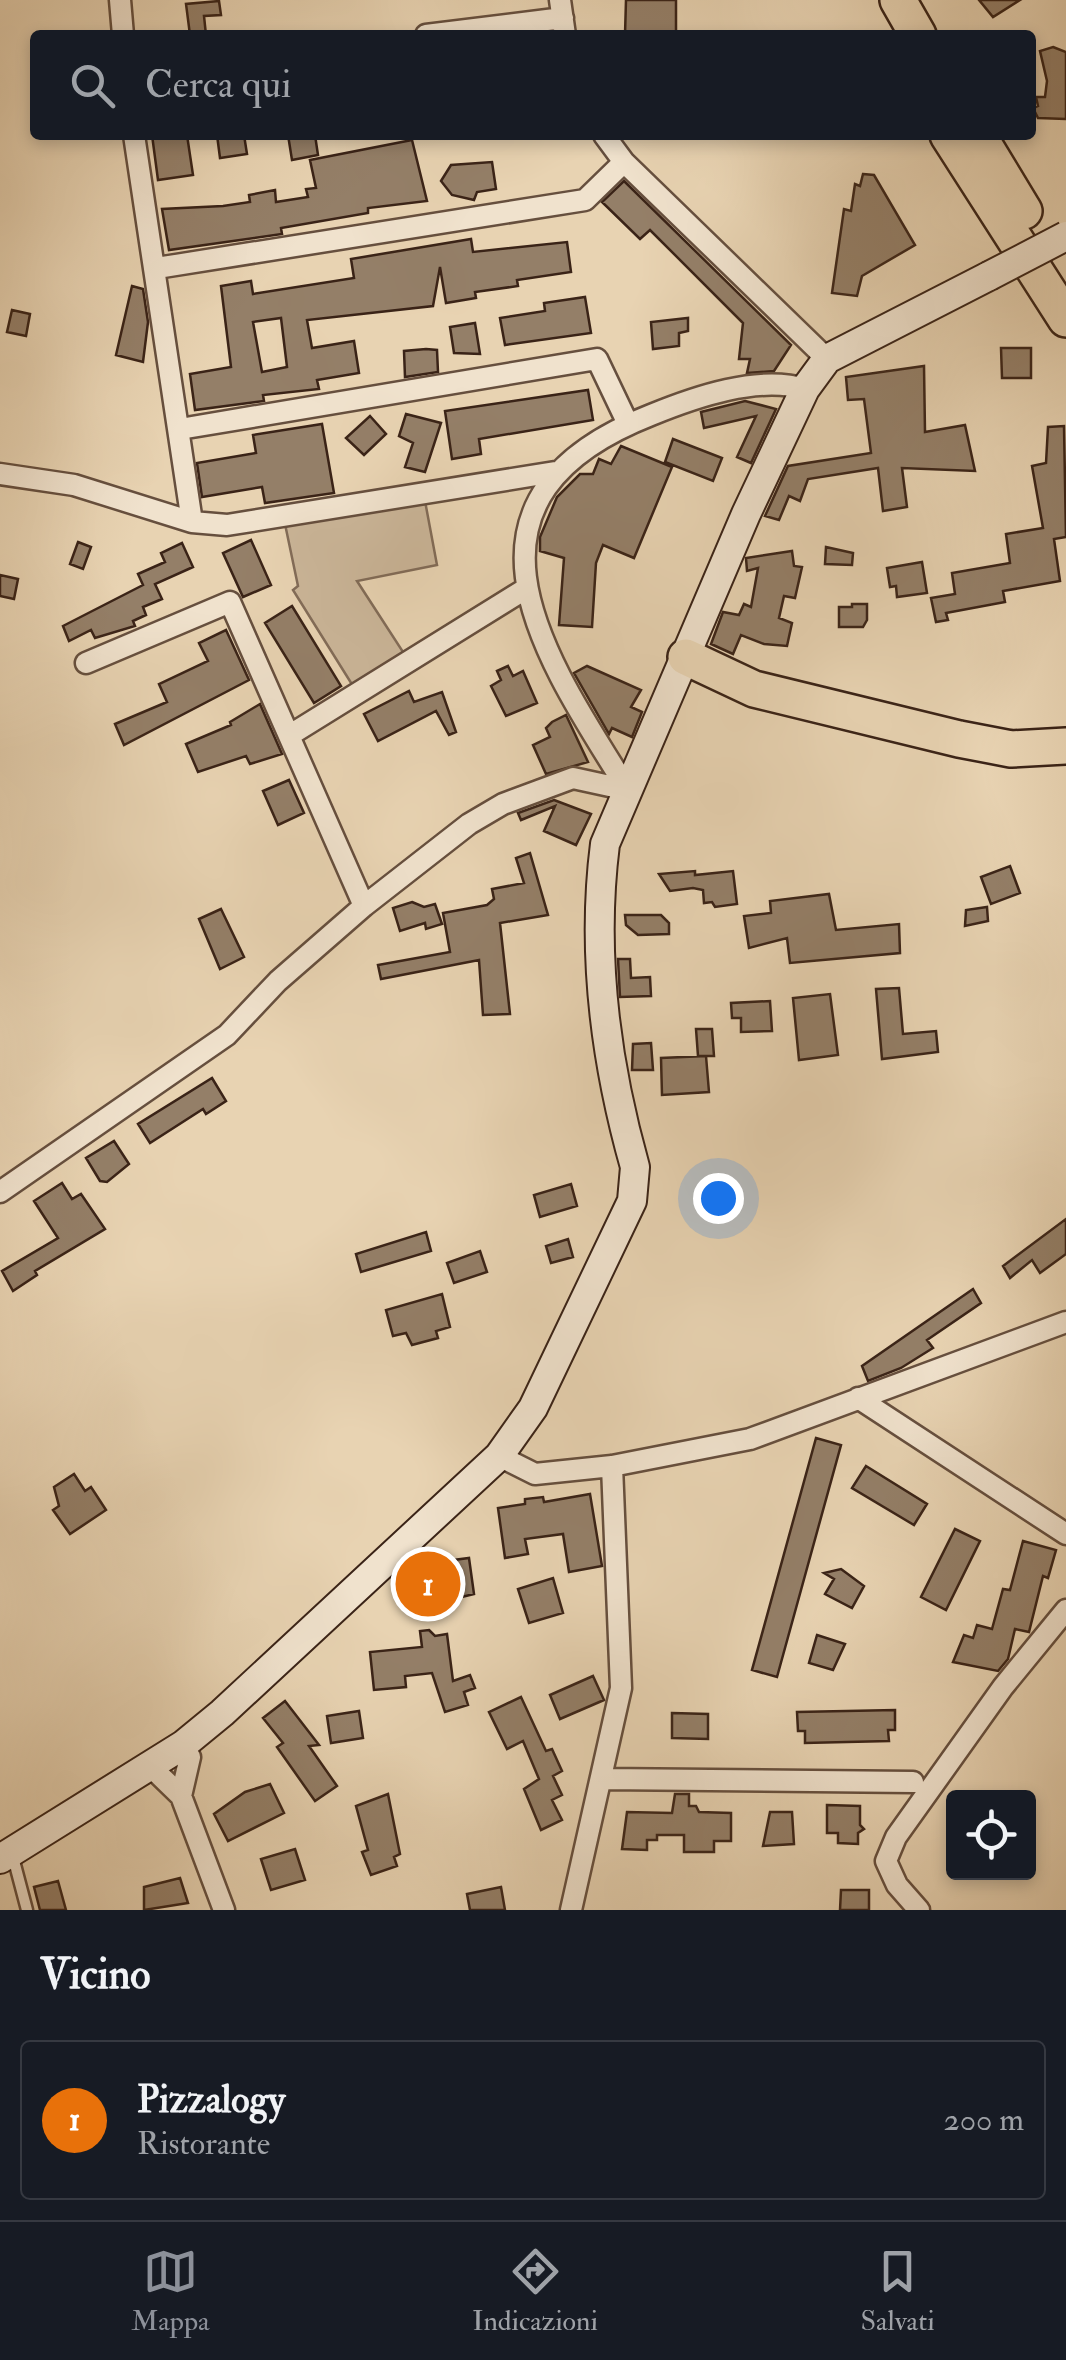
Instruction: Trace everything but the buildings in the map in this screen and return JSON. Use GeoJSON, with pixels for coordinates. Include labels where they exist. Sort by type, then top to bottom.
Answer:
{"type":"FeatureCollection","features":[{"type":"Feature","properties":{"kind":"highway"},"geometry":{"type":"LineString","coordinates":[[872,0],[889,30]]}},
{"type":"Feature","properties":{"kind":"highway"},"geometry":{"type":"LineString","coordinates":[[898,0],[915,30]]}},
{"type":"Feature","properties":{"kind":"highway"},"geometry":{"type":"LineString","coordinates":[[951,140],[1066,319]]}},
{"type":"Feature","properties":{"kind":"highway"},"geometry":{"type":"LineString","coordinates":[[981,140],[1066,280]]}},
{"type":"Feature","properties":{"kind":"highway"},"geometry":{"type":"LineString","coordinates":[[682,668],[731,692],[754,689],[984,745],[1037,749],[1066,746]]}},
{"type":"Feature","properties":{"kind":"street"},"geometry":{"type":"LineString","coordinates":[[120,0],[122,30]]}},
{"type":"Feature","properties":{"kind":"street"},"geometry":{"type":"LineString","coordinates":[[466,30],[563,18]]}},
{"type":"Feature","properties":{"kind":"street"},"geometry":{"type":"LineString","coordinates":[[135,140],[192,522]]}},
{"type":"Feature","properties":{"kind":"street"},"geometry":{"type":"LineString","coordinates":[[608,140],[624,162],[827,359]]}},
{"type":"Feature","properties":{"kind":"street"},"geometry":{"type":"LineString","coordinates":[[162,267],[585,200],[624,162]]}},
{"type":"Feature","properties":{"kind":"street"},"geometry":{"type":"LineString","coordinates":[[6,1855],[183,1745],[499,1456],[533,1408],[632,1201],[635,1167],[605,1042],[600,932],[605,844],[806,388],[827,359],[1066,236]]}},
{"type":"Feature","properties":{"kind":"street"},"geometry":{"type":"LineString","coordinates":[[180,429],[597,359],[628,424]]}},
{"type":"Feature","properties":{"kind":"street"},"geometry":{"type":"LineString","coordinates":[[0,474],[74,485],[192,522],[227,525],[555,472],[628,424],[683,402],[786,383],[806,388]]}},
{"type":"Feature","properties":{"kind":"street"},"geometry":{"type":"LineString","coordinates":[[555,472],[528,515],[528,588],[538,628],[566,692],[628,790]]}},
{"type":"Feature","properties":{"kind":"street"},"geometry":{"type":"LineString","coordinates":[[290,735],[528,588]]}},
{"type":"Feature","properties":{"kind":"street"},"geometry":{"type":"LineString","coordinates":[[86,663],[230,602],[364,906]]}},
{"type":"Feature","properties":{"kind":"street"},"geometry":{"type":"LineString","coordinates":[[2,1185],[227,1036],[278,982],[364,906],[469,824],[503,804],[573,778],[628,790]]}},
{"type":"Feature","properties":{"kind":"street"},"geometry":{"type":"LineString","coordinates":[[499,1456],[535,1474],[612,1466],[750,1440],[1066,1322]]}},
{"type":"Feature","properties":{"kind":"street"},"geometry":{"type":"LineString","coordinates":[[858,1398],[1066,1534]]}},
{"type":"Feature","properties":{"kind":"street"},"geometry":{"type":"LineString","coordinates":[[571,1910],[621,1688],[612,1466]]}},
{"type":"Feature","properties":{"kind":"street"},"geometry":{"type":"LineString","coordinates":[[919,1910],[897,1885],[886,1862],[896,1837],[1002,1687],[1066,1610]]}},
{"type":"Feature","properties":{"kind":"street"},"geometry":{"type":"LineString","coordinates":[[182,1796],[190,1757],[183,1745]]}},
{"type":"Feature","properties":{"kind":"street"},"geometry":{"type":"LineString","coordinates":[[150,1766],[182,1796],[224,1910]]}},
{"type":"Feature","properties":{"kind":"street"},"geometry":{"type":"LineString","coordinates":[[603,1779],[913,1782]]}},
{"type":"Feature","properties":{"kind":"lane"},"geometry":{"type":"LineString","coordinates":[[6,1855],[27,1910]]}},
{"type":"Feature","properties":{"kind":"shaded area"},"geometry":{"type":"Polygon","coordinates":[[[425,501],[437,565],[357,581],[405,655],[353,686],[293,590],[298,586],[285,524],[425,501]]]}},
{"type":"Feature","properties":{"kind":"place","name":"Pizzalogy"},"geometry":{"type":"Point","coordinates":[428,1584]}}]}
